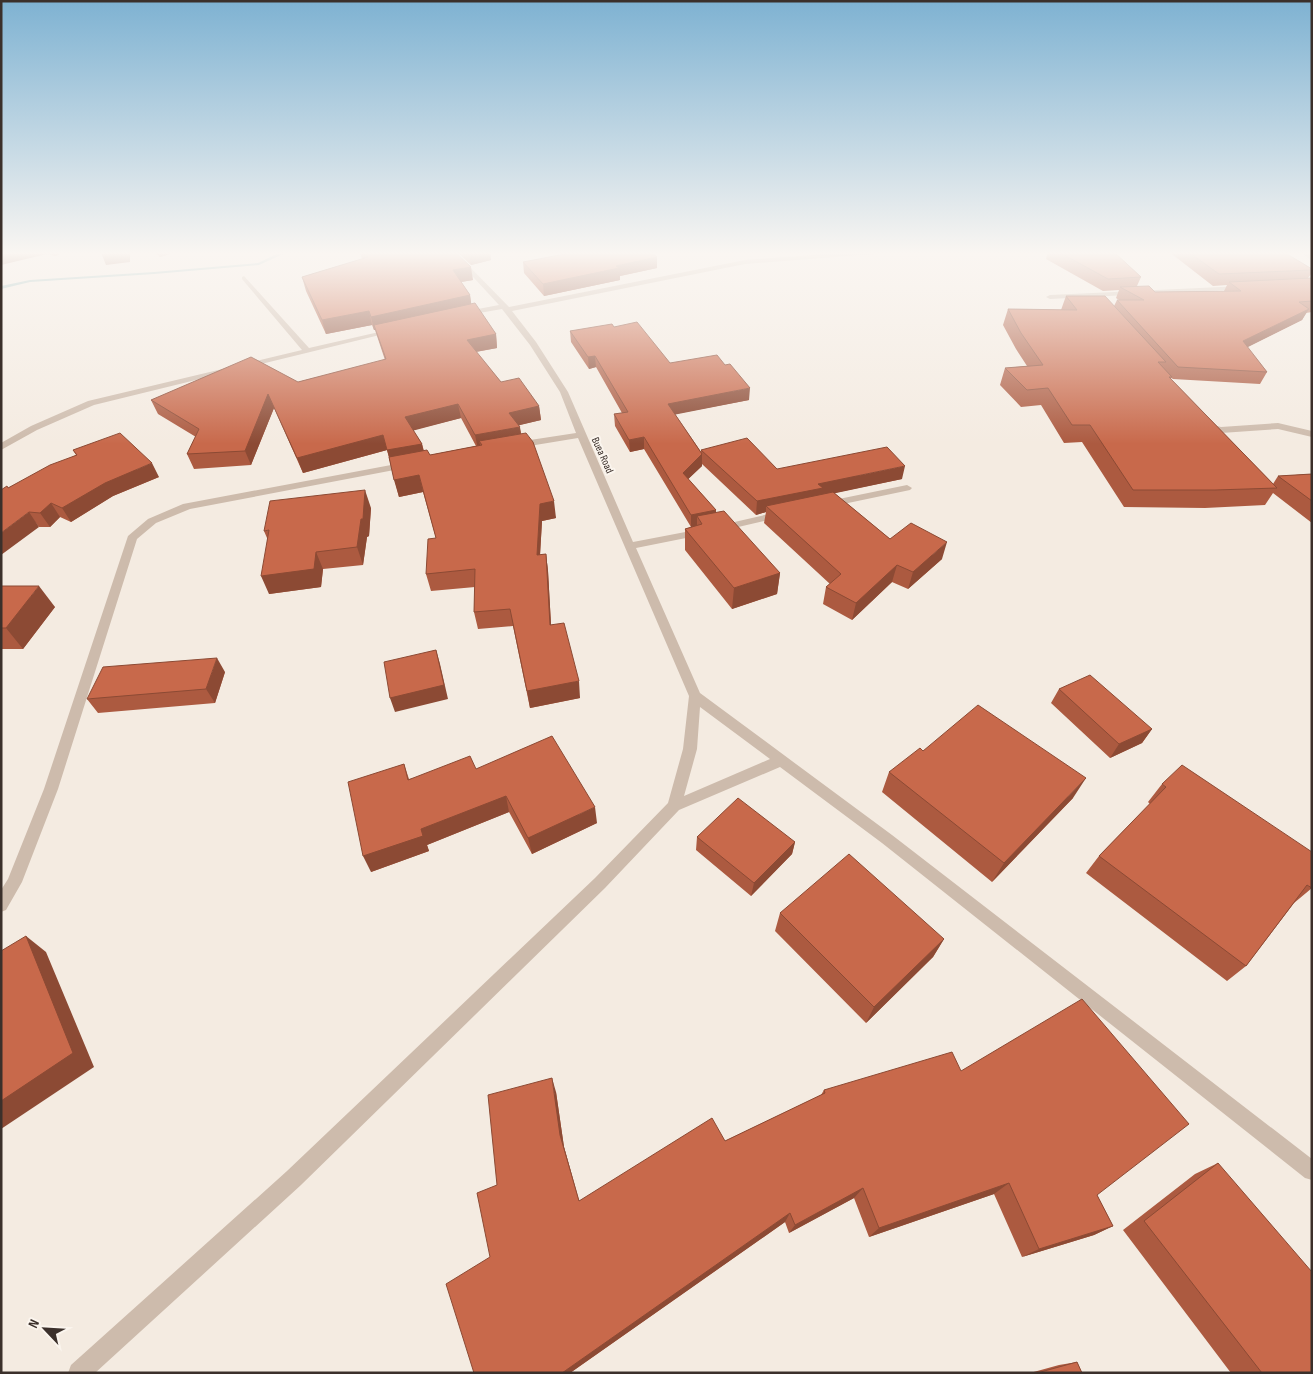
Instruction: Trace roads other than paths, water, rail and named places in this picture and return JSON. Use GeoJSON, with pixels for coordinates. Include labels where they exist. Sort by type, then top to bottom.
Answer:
{"type":"FeatureCollection","features":[{"type":"Feature","properties":{"kind":"street"},"geometry":{"type":"LineString","coordinates":[[276,315],[306,350]]}},
{"type":"Feature","properties":{"kind":"street"},"geometry":{"type":"LineString","coordinates":[[457,316],[462,315]]}},
{"type":"Feature","properties":{"kind":"street","name":"Buea Road"},"geometry":{"type":"LineString","coordinates":[[511,315],[533,344],[564,392],[695,696]]}},
{"type":"Feature","properties":{"kind":"street"},"geometry":{"type":"LineString","coordinates":[[1,447],[34,428],[90,403],[400,329]]}},
{"type":"Feature","properties":{"kind":"street"},"geometry":{"type":"LineString","coordinates":[[1201,419],[1207,426],[1216,430],[1278,426],[1312,434]]}},
{"type":"Feature","properties":{"kind":"street"},"geometry":{"type":"LineString","coordinates":[[507,447],[581,435]]}},
{"type":"Feature","properties":{"kind":"street"},"geometry":{"type":"LineString","coordinates":[[1,905],[14,882],[51,789],[132,538],[152,521],[187,506],[421,463]]}},
{"type":"Feature","properties":{"kind":"street"},"geometry":{"type":"LineString","coordinates":[[820,506],[906,488]]}},
{"type":"Feature","properties":{"kind":"street"},"geometry":{"type":"LineString","coordinates":[[630,546],[792,512]]}},
{"type":"Feature","properties":{"kind":"street"},"geometry":{"type":"LineString","coordinates":[[695,696],[783,760],[1312,1171]]}},
{"type":"Feature","properties":{"kind":"street"},"geometry":{"type":"LineString","coordinates":[[674,806],[690,749],[695,696]]}},
{"type":"Feature","properties":{"kind":"street"},"geometry":{"type":"LineString","coordinates":[[79,1373],[294,1178],[600,883],[674,806],[783,760]]}}]}
